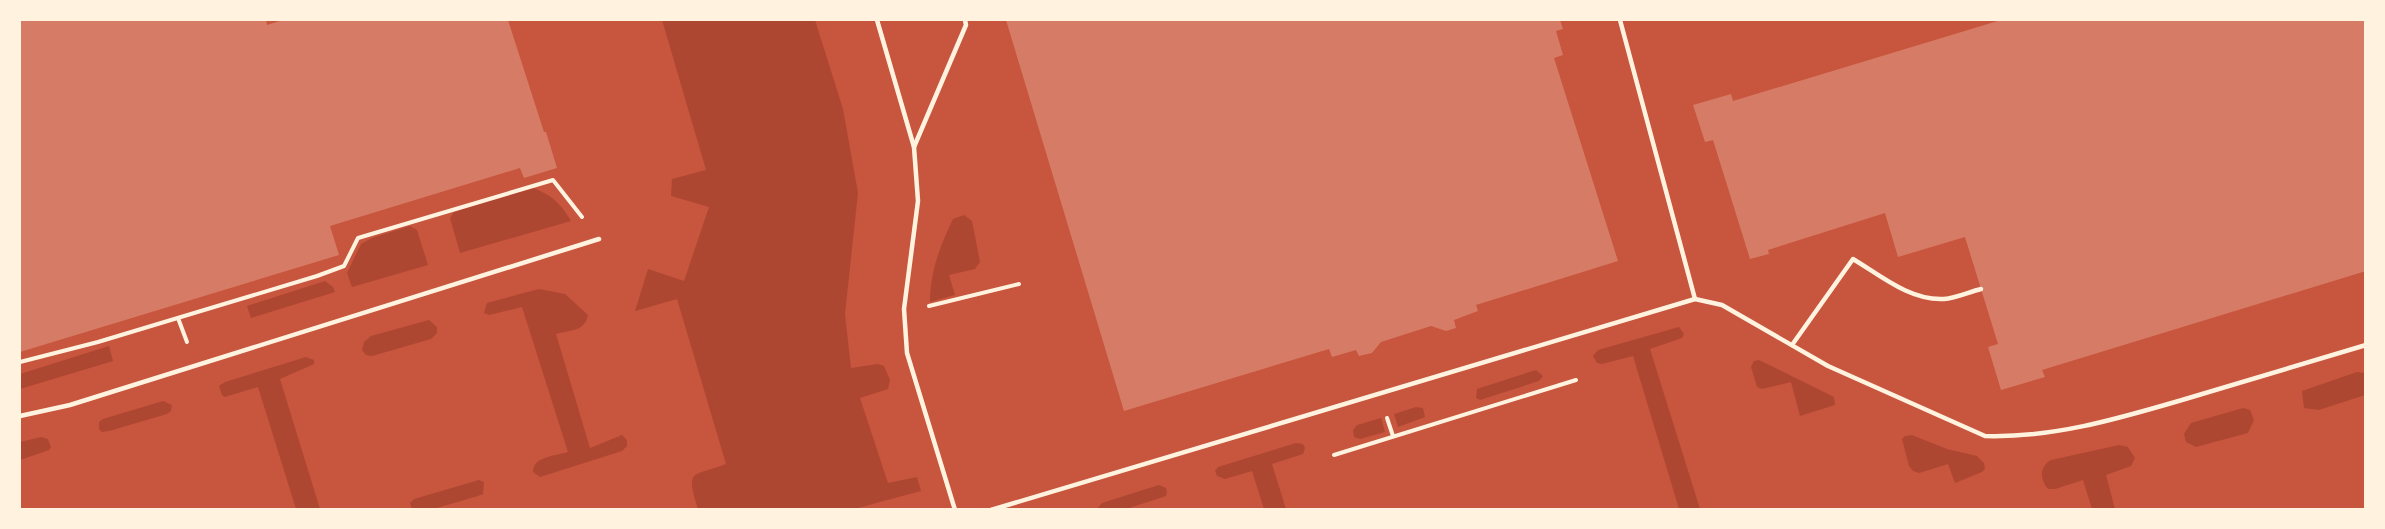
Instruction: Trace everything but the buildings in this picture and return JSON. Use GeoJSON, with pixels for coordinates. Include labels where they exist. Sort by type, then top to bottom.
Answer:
{"type":"FeatureCollection","features":[{"type":"Feature","properties":{"kind":"lane"},"geometry":{"type":"LineString","coordinates":[[877,20],[914,147],[918,201],[904,309],[907,352],[956,510]]}},
{"type":"Feature","properties":{"kind":"lane"},"geometry":{"type":"LineString","coordinates":[[914,147],[966,25],[964,20]]}},
{"type":"Feature","properties":{"kind":"lane"},"geometry":{"type":"LineString","coordinates":[[1620,20],[1695,299]]}},
{"type":"Feature","properties":{"kind":"lane"},"geometry":{"type":"LineString","coordinates":[[20,416],[70,405],[599,239]]}},
{"type":"Feature","properties":{"kind":"lane"},"geometry":{"type":"LineString","coordinates":[[1792,345],[1853,259],[1908,292],[1926,298],[1944,299],[1981,289]]}},
{"type":"Feature","properties":{"kind":"lane"},"geometry":{"type":"LineString","coordinates":[[991,510],[1695,299],[1722,305],[1828,366],[1985,436],[2008,437],[2074,430],[2366,345]]}},
{"type":"Feature","properties":{"kind":"path"},"geometry":{"type":"LineString","coordinates":[[20,362],[98,342],[317,276],[344,266],[358,238],[553,180],[599,239]]}},
{"type":"Feature","properties":{"kind":"path"},"geometry":{"type":"LineString","coordinates":[[904,309],[932,306],[1019,284]]}},
{"type":"Feature","properties":{"kind":"path"},"geometry":{"type":"LineString","coordinates":[[1334,455],[1576,380]]}},
{"type":"Feature","properties":{"kind":"path"},"geometry":{"type":"LineString","coordinates":[[1386,414],[1393,436]]}},
{"type":"Feature","properties":{"kind":"shaded area"},"geometry":{"type":"Polygon","coordinates":[[[662,20],[815,20],[843,109],[858,193],[845,314],[851,368],[878,364],[884,366],[890,380],[888,389],[860,398],[888,483],[917,477],[921,491],[854,509],[698,509],[692,486],[694,476],[726,464],[677,299],[635,311],[648,269],[684,281],[709,207],[671,196],[672,179],[706,170],[662,20]]]}},
{"type":"Feature","properties":{"kind":"shaded area"},"geometry":{"type":"Polygon","coordinates":[[[533,188],[555,201],[571,221],[460,253],[450,218],[454,212],[533,188]]]}},
{"type":"Feature","properties":{"kind":"shaded area"},"geometry":{"type":"Polygon","coordinates":[[[964,215],[972,221],[980,262],[975,269],[949,275],[955,295],[930,302],[934,270],[944,239],[953,219],[964,215]]]}},
{"type":"Feature","properties":{"kind":"shaded area"},"geometry":{"type":"Polygon","coordinates":[[[410,226],[417,230],[428,265],[352,287],[347,273],[361,244],[372,238],[410,226]]]}},
{"type":"Feature","properties":{"kind":"shaded area"},"geometry":{"type":"Polygon","coordinates":[[[325,281],[333,287],[335,292],[251,318],[247,306],[325,281]]]}},
{"type":"Feature","properties":{"kind":"shaded area"},"geometry":{"type":"Polygon","coordinates":[[[539,289],[565,294],[588,315],[584,325],[556,334],[590,448],[622,435],[627,440],[627,446],[622,451],[540,477],[533,472],[537,463],[568,452],[522,307],[489,315],[484,313],[487,303],[539,289]]]}},
{"type":"Feature","properties":{"kind":"shaded area"},"geometry":{"type":"Polygon","coordinates":[[[429,320],[437,327],[437,333],[431,339],[372,356],[366,355],[362,350],[364,342],[371,336],[429,320]]]}},
{"type":"Feature","properties":{"kind":"shaded area"},"geometry":{"type":"Polygon","coordinates":[[[1679,327],[1684,334],[1682,338],[1650,349],[1700,509],[1679,509],[1633,356],[1602,364],[1597,363],[1593,356],[1598,350],[1679,327]]]}},
{"type":"Feature","properties":{"kind":"shaded area"},"geometry":{"type":"Polygon","coordinates":[[[109,346],[113,361],[20,389],[20,374],[109,346]]]}},
{"type":"Feature","properties":{"kind":"shaded area"},"geometry":{"type":"Polygon","coordinates":[[[306,357],[314,360],[314,364],[280,379],[320,509],[296,509],[258,387],[225,397],[219,386],[225,382],[306,357]]]}},
{"type":"Feature","properties":{"kind":"shaded area"},"geometry":{"type":"Polygon","coordinates":[[[1759,360],[1834,397],[1835,405],[1800,416],[1791,382],[1762,389],[1757,387],[1751,367],[1754,361],[1759,360]]]}},
{"type":"Feature","properties":{"kind":"shaded area"},"geometry":{"type":"Polygon","coordinates":[[[1536,370],[1543,376],[1539,381],[1480,400],[1476,398],[1477,389],[1536,370]]]}},
{"type":"Feature","properties":{"kind":"shaded area"},"geometry":{"type":"Polygon","coordinates":[[[2357,372],[2365,373],[2365,395],[2319,410],[2304,408],[2302,391],[2357,372]]]}},
{"type":"Feature","properties":{"kind":"shaded area"},"geometry":{"type":"Polygon","coordinates":[[[163,401],[172,405],[171,411],[167,414],[109,431],[102,432],[99,429],[99,422],[103,419],[163,401]]]}},
{"type":"Feature","properties":{"kind":"shaded area"},"geometry":{"type":"Polygon","coordinates":[[[1416,407],[1423,408],[1425,417],[1398,427],[1394,414],[1416,407]]]}},
{"type":"Feature","properties":{"kind":"shaded area"},"geometry":{"type":"Polygon","coordinates":[[[2243,408],[2250,410],[2254,420],[2248,433],[2196,447],[2186,442],[2184,434],[2191,423],[2243,408]]]}},
{"type":"Feature","properties":{"kind":"shaded area"},"geometry":{"type":"Polygon","coordinates":[[[1381,418],[1385,432],[1360,439],[1354,437],[1353,430],[1357,425],[1381,418]]]}},
{"type":"Feature","properties":{"kind":"shaded area"},"geometry":{"type":"Polygon","coordinates":[[[1912,435],[1947,449],[1977,456],[1984,463],[1985,469],[1955,483],[1948,464],[1919,473],[1913,471],[1909,466],[1902,439],[1912,435]]]}},
{"type":"Feature","properties":{"kind":"shaded area"},"geometry":{"type":"Polygon","coordinates":[[[41,437],[48,439],[51,447],[49,450],[20,460],[20,442],[41,437]]]}},
{"type":"Feature","properties":{"kind":"shaded area"},"geometry":{"type":"Polygon","coordinates":[[[1296,443],[1303,444],[1305,448],[1303,454],[1272,464],[1286,509],[1264,509],[1252,471],[1225,479],[1217,476],[1215,471],[1218,467],[1296,443]]]}},
{"type":"Feature","properties":{"kind":"shaded area"},"geometry":{"type":"Polygon","coordinates":[[[2119,445],[2128,447],[2135,458],[2131,466],[2106,475],[2115,509],[2092,509],[2083,480],[2055,489],[2048,489],[2045,485],[2042,473],[2044,466],[2051,460],[2119,445]]]}},
{"type":"Feature","properties":{"kind":"shaded area"},"geometry":{"type":"Polygon","coordinates":[[[479,480],[484,482],[483,494],[433,509],[412,509],[410,503],[414,499],[479,480]]]}},
{"type":"Feature","properties":{"kind":"shaded area"},"geometry":{"type":"Polygon","coordinates":[[[1159,485],[1166,488],[1166,496],[1126,509],[1097,509],[1102,503],[1159,485]]]}}]}
